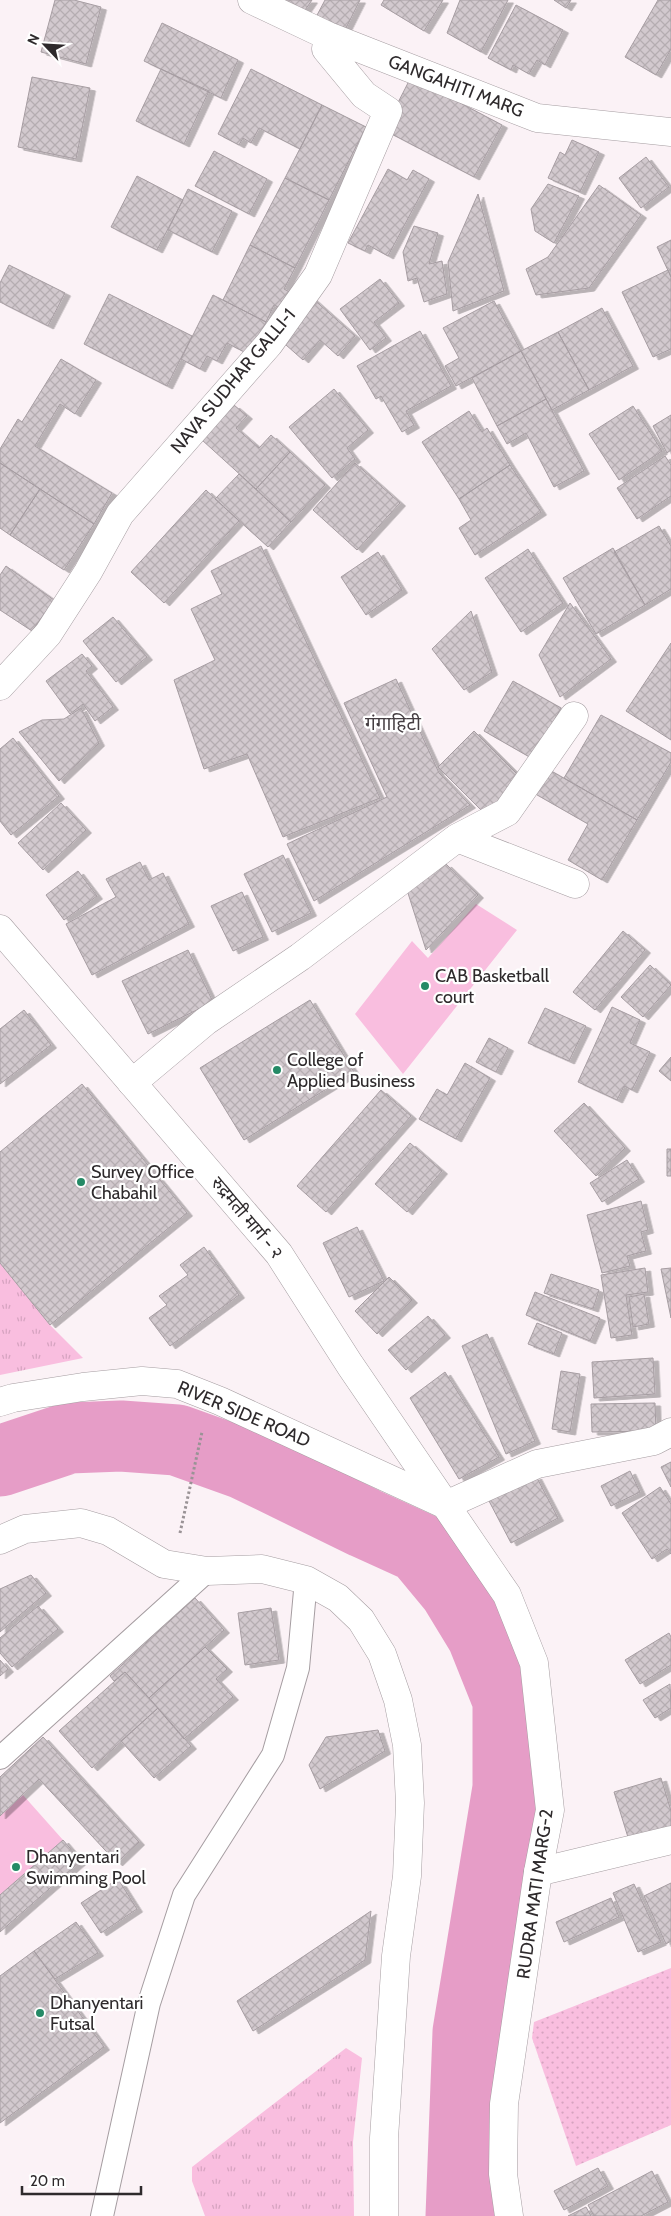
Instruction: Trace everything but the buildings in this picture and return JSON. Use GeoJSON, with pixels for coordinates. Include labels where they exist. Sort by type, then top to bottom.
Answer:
{"type":"FeatureCollection","features":[{"type":"Feature","properties":{"kind":"street","name":"GANGAHITI MARG"},"geometry":{"type":"LineString","coordinates":[[252,0],[328,36],[537,118],[671,132]]}},
{"type":"Feature","properties":{"kind":"street","name":"NAVA SUDHAR GALLI-1"},"geometry":{"type":"LineString","coordinates":[[0,686],[48,634],[88,572],[120,514],[269,344],[318,275],[388,110],[364,95],[326,49],[328,36]]}},
{"type":"Feature","properties":{"kind":"street"},"geometry":{"type":"LineString","coordinates":[[132,1083],[206,1021],[300,957],[457,838],[507,812],[574,716]]}},
{"type":"Feature","properties":{"kind":"street"},"geometry":{"type":"LineString","coordinates":[[457,838],[575,884]]}},
{"type":"Feature","properties":{"kind":"street","name":"रुद्रमती मार्ग ‍- २"},"geometry":{"type":"LineString","coordinates":[[0,929],[279,1254],[350,1365],[446,1505]]}},
{"type":"Feature","properties":{"kind":"street","name":"RIVER SIDE ROAD"},"geometry":{"type":"LineString","coordinates":[[0,1402],[13,1398],[83,1387],[142,1381],[177,1384],[220,1401],[446,1505]]}},
{"type":"Feature","properties":{"kind":"street"},"geometry":{"type":"LineString","coordinates":[[446,1505],[536,1464],[654,1441],[671,1432]]}},
{"type":"Feature","properties":{"kind":"street","name":"RUDRA MATI MARG-2"},"geometry":{"type":"LineString","coordinates":[[446,1505],[508,1595],[534,1663],[550,1810],[538,1872],[504,2104],[503,2174],[509,2216]]}},
{"type":"Feature","properties":{"kind":"street"},"geometry":{"type":"LineString","coordinates":[[0,1540],[25,1530],[81,1523],[108,1531],[164,1564],[207,1571],[262,1568],[306,1580],[338,1598],[361,1620],[382,1654],[398,1700],[407,1745],[410,1803],[407,1876],[396,1956],[384,2138],[384,2216]]}},
{"type":"Feature","properties":{"kind":"street"},"geometry":{"type":"LineString","coordinates":[[538,1872],[671,1840]]}},
{"type":"Feature","properties":{"kind":"lane"},"geometry":{"type":"LineString","coordinates":[[0,1758],[207,1571]]}},
{"type":"Feature","properties":{"kind":"lane"},"geometry":{"type":"LineString","coordinates":[[102,2216],[149,2003],[184,1895],[273,1755],[298,1668],[306,1580]]}},
{"type":"Feature","properties":{"kind":"path"},"geometry":{"type":"LineString","coordinates":[[183,1520],[203,1428]]}},
{"type":"Feature","properties":{"kind":"green space","name":"CAB Basketball court"},"geometry":{"type":"Polygon","coordinates":[[[476,904],[517,930],[403,1074],[355,1014],[412,941],[428,958],[476,904]]]}},
{"type":"Feature","properties":{"kind":"green space"},"geometry":{"type":"Polygon","coordinates":[[[0,1263],[50,1325],[83,1358],[0,1375],[0,1263]]]}},
{"type":"Feature","properties":{"kind":"green space","name":"Dhanyentari Swimming Pool"},"geometry":{"type":"Polygon","coordinates":[[[23,1795],[63,1840],[0,1895],[0,1816],[23,1795]]]}},
{"type":"Feature","properties":{"kind":"green space"},"geometry":{"type":"Polygon","coordinates":[[[671,1968],[671,2125],[576,2166],[532,2038],[534,2022],[671,1968]]]}},
{"type":"Feature","properties":{"kind":"green space"},"geometry":{"type":"Polygon","coordinates":[[[346,2048],[362,2058],[353,2142],[354,2216],[205,2216],[192,2181],[192,2167],[346,2048]]]}},
{"type":"Feature","properties":{"kind":"waterway"},"geometry":{"type":"LineString","coordinates":[[0,1461],[69,1438],[121,1436],[177,1440],[244,1464],[420,1548],[454,1589],[482,1635],[508,1700],[508,1788],[468,2032],[461,2216]]}},
{"type":"Feature","properties":{"kind":"place","name":"CAB Basketball court"},"geometry":{"type":"Point","coordinates":[425,986]}},
{"type":"Feature","properties":{"kind":"place","name":"College of Applied Business"},"geometry":{"type":"Point","coordinates":[277,1070]}},
{"type":"Feature","properties":{"kind":"place","name":"Survey Office Chabahil"},"geometry":{"type":"Point","coordinates":[81,1182]}},
{"type":"Feature","properties":{"kind":"place","name":"Dhanyentari Swimming Pool"},"geometry":{"type":"Point","coordinates":[16,1867]}},
{"type":"Feature","properties":{"kind":"place","name":"Dhanyentari Futsal"},"geometry":{"type":"Point","coordinates":[40,2013]}},
{"type":"Feature","properties":{"kind":"district","name":"गंगाहिटी"},"geometry":{"type":"Point","coordinates":[393,723]}}]}
